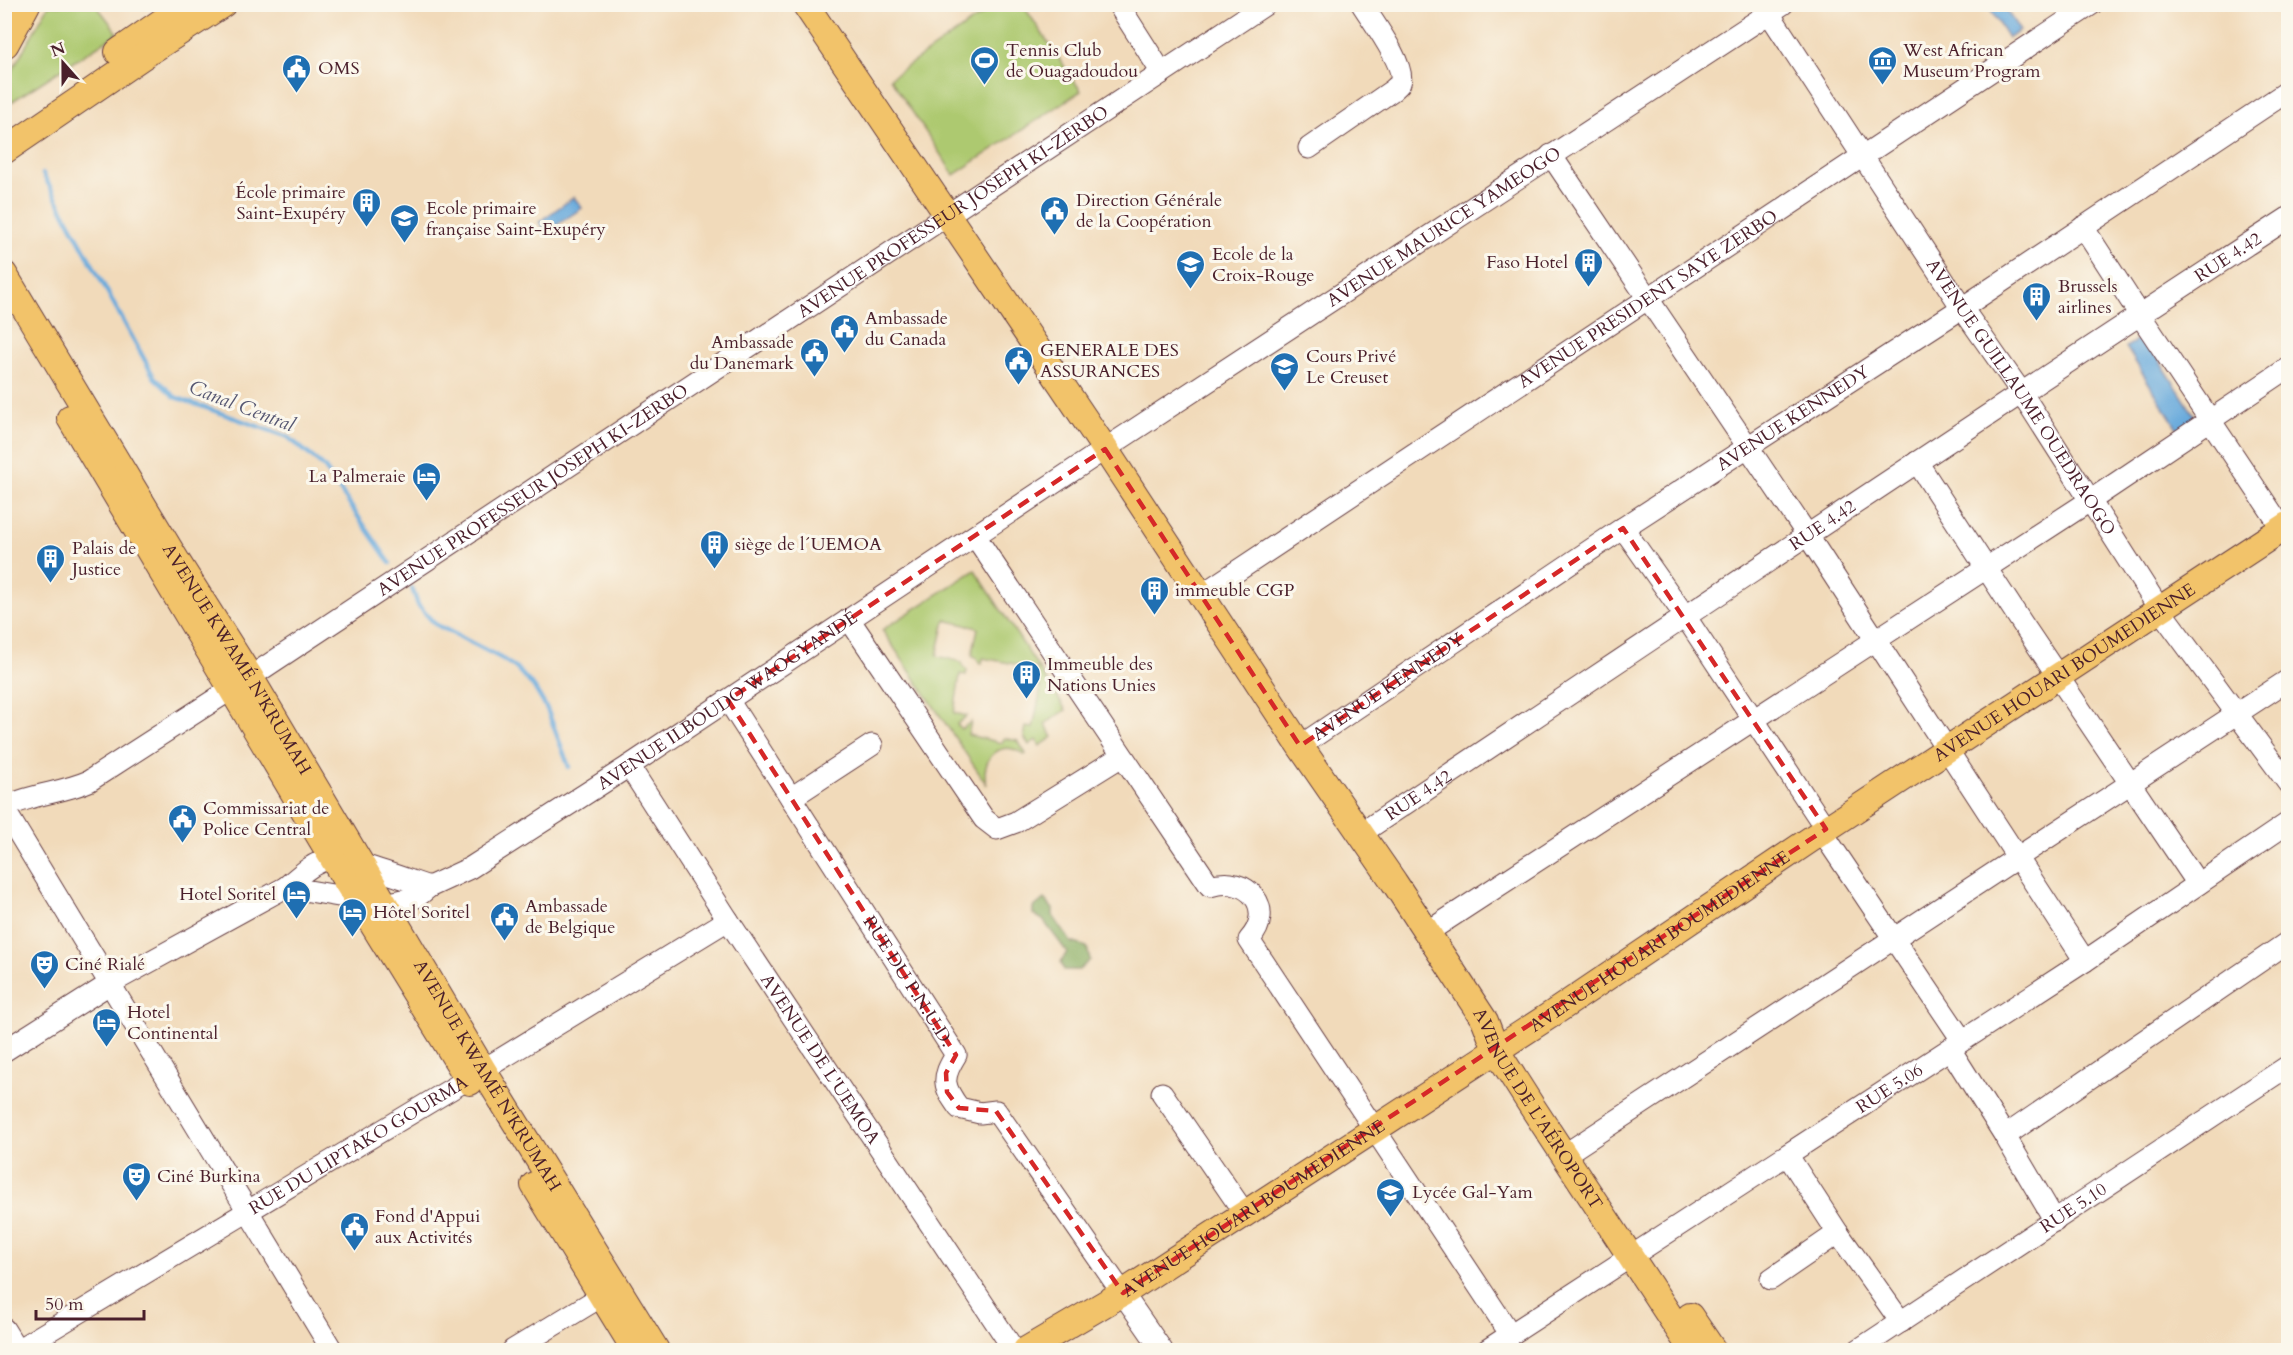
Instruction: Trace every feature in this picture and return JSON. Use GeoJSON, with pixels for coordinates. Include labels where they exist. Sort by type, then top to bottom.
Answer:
{"type":"FeatureCollection","features":[{"type":"Feature","properties":{"kind":"highway"},"geometry":{"type":"LineString","coordinates":[[4,43],[26,4]]}},
{"type":"Feature","properties":{"kind":"main road"},"geometry":{"type":"LineString","coordinates":[[4,132],[187,4]]}},
{"type":"Feature","properties":{"kind":"main road"},"geometry":{"type":"LineString","coordinates":[[4,151],[223,4]]}},
{"type":"Feature","properties":{"kind":"main road","name":"AVENUE DE L'AÉROPORT"},"geometry":{"type":"LineString","coordinates":[[805,4],[1105,449],[1300,746],[1639,1253],[1713,1350]]}},
{"type":"Feature","properties":{"kind":"main road","name":"AVENUE KWAMÉ N'KRUMAH"},"geometry":{"type":"LineString","coordinates":[[4,274],[170,568]]}},
{"type":"Feature","properties":{"kind":"main road","name":"AVENUE KWAMÉ N'KRUMAH"},"geometry":{"type":"LineString","coordinates":[[4,309],[170,568],[240,683],[361,865],[385,904],[476,1074]]}},
{"type":"Feature","properties":{"kind":"main road","name":"AVENUE HOUARI BOUMEDIENNE"},"geometry":{"type":"LineString","coordinates":[[1026,1350],[1123,1293],[1375,1130],[1948,748],[2287,530]]}},
{"type":"Feature","properties":{"kind":"main road","name":"AVENUE KWAMÉ N'KRUMAH"},"geometry":{"type":"LineString","coordinates":[[240,683],[332,858],[357,900],[476,1074],[610,1292],[656,1350]]}},
{"type":"Feature","properties":{"kind":"main road","name":"AVENUE DE L'AÉROPORT"},"geometry":{"type":"LineString","coordinates":[[1639,1253],[1692,1350]]}},
{"type":"Feature","properties":{"kind":"main road","name":"AVENUE KWAMÉ N'KRUMAH"},"geometry":{"type":"LineString","coordinates":[[610,1292],[635,1350]]}},
{"type":"Feature","properties":{"kind":"street"},"geometry":{"type":"LineString","coordinates":[[1118,4],[1162,73]]}},
{"type":"Feature","properties":{"kind":"street","name":"AVENUE PROFESSEUR JOSEPH KI-ZERBO"},"geometry":{"type":"LineString","coordinates":[[7,805],[89,781],[1266,4]]}},
{"type":"Feature","properties":{"kind":"street"},"geometry":{"type":"LineString","coordinates":[[1309,148],[1400,83],[1396,60],[1362,4]]}},
{"type":"Feature","properties":{"kind":"street","name":"AVENUE PRESIDENT SAYE ZERBO"},"geometry":{"type":"LineString","coordinates":[[1201,595],[2092,4]]}},
{"type":"Feature","properties":{"kind":"street","name":"AVENUE GUILLAUME OUEDRAOGO"},"geometry":{"type":"LineString","coordinates":[[1771,8],[1862,157],[2021,392],[2160,610],[2289,783]]}},
{"type":"Feature","properties":{"kind":"street","name":"AVENUE MAURICE YAMEOGO"},"geometry":{"type":"LineString","coordinates":[[1105,449],[1771,8]]}},
{"type":"Feature","properties":{"kind":"street","name":"AVENUE KENNEDY"},"geometry":{"type":"LineString","coordinates":[[1300,746],[1623,528],[1962,308],[2289,91]]}},
{"type":"Feature","properties":{"kind":"street"},"geometry":{"type":"LineString","coordinates":[[1551,155],[1808,536],[2085,961]]}},
{"type":"Feature","properties":{"kind":"street","name":"RUE 4.42"},"geometry":{"type":"LineString","coordinates":[[1360,834],[2021,392],[2289,218]]}},
{"type":"Feature","properties":{"kind":"street"},"geometry":{"type":"LineString","coordinates":[[2083,226],[2210,420],[2287,530]]}},
{"type":"Feature","properties":{"kind":"street"},"geometry":{"type":"LineString","coordinates":[[1426,933],[2091,500],[2289,368]]}},
{"type":"Feature","properties":{"kind":"street","name":"AVENUE ILBOUDO WAOGYANDÉ"},"geometry":{"type":"LineString","coordinates":[[385,904],[417,897],[429,887],[470,868],[629,766],[1105,449]]}},
{"type":"Feature","properties":{"kind":"street"},"geometry":{"type":"LineString","coordinates":[[1917,462],[2198,884]]}},
{"type":"Feature","properties":{"kind":"street"},"geometry":{"type":"LineString","coordinates":[[1623,528],[1754,720],[1894,940],[2055,1221]]}},
{"type":"Feature","properties":{"kind":"street"},"geometry":{"type":"LineString","coordinates":[[975,536],[1210,886],[1221,882],[1232,883],[1250,892],[1259,908],[1261,922],[1249,940],[1511,1335]]}},
{"type":"Feature","properties":{"kind":"street"},"geometry":{"type":"LineString","coordinates":[[849,619],[984,819],[997,829],[1016,822],[1122,756]]}},
{"type":"Feature","properties":{"kind":"street"},"geometry":{"type":"LineString","coordinates":[[1571,1151],[2289,680]]}},
{"type":"Feature","properties":{"kind":"street","name":"RUE DU P.N.U.D."},"geometry":{"type":"LineString","coordinates":[[728,700],[956,1055],[946,1072],[947,1092],[959,1108],[980,1113],[996,1111],[1123,1293]]}},
{"type":"Feature","properties":{"kind":"street"},"geometry":{"type":"LineString","coordinates":[[791,798],[872,745]]}},
{"type":"Feature","properties":{"kind":"street","name":"AVENUE DE L'UEMOA"},"geometry":{"type":"LineString","coordinates":[[629,766],[728,920],[1014,1350]]}},
{"type":"Feature","properties":{"kind":"street"},"geometry":{"type":"LineString","coordinates":[[7,805],[111,983],[332,1350]]}},
{"type":"Feature","properties":{"kind":"street","name":"RUE 5.06"},"geometry":{"type":"LineString","coordinates":[[1487,1350],[2085,961],[2289,823]]}},
{"type":"Feature","properties":{"kind":"street"},"geometry":{"type":"LineString","coordinates":[[4,1051],[111,983],[286,887],[305,871],[332,858],[429,887]]}},
{"type":"Feature","properties":{"kind":"street"},"geometry":{"type":"LineString","coordinates":[[286,887],[385,904]]}},
{"type":"Feature","properties":{"kind":"street","name":"RUE DU LIPTAKO GOURMA"},"geometry":{"type":"LineString","coordinates":[[17,1350],[728,920]]}},
{"type":"Feature","properties":{"kind":"street"},"geometry":{"type":"LineString","coordinates":[[2005,1136],[2289,942]]}},
{"type":"Feature","properties":{"kind":"street","name":"RUE 5.10"},"geometry":{"type":"LineString","coordinates":[[1858,1350],[2289,1066]]}},
{"type":"Feature","properties":{"kind":"street"},"geometry":{"type":"LineString","coordinates":[[1162,1093],[1245,1214]]}},
{"type":"Feature","properties":{"kind":"street"},"geometry":{"type":"LineString","coordinates":[[1788,1156],[1838,1233],[1901,1322]]}},
{"type":"Feature","properties":{"kind":"street"},"geometry":{"type":"LineString","coordinates":[[1771,1279],[1838,1233]]}},
{"type":"Feature","properties":{"kind":"street"},"geometry":{"type":"LineString","coordinates":[[513,1350],[610,1292]]}},
{"type":"Feature","properties":{"kind":"street"},"geometry":{"type":"LineString","coordinates":[[1123,1293],[1162,1350]]}},
{"type":"Feature","properties":{"kind":"street"},"geometry":{"type":"LineString","coordinates":[[4,1329],[17,1350]]}},
{"type":"Feature","properties":{"kind":"highlighted area"},"geometry":{"type":"Polygon","coordinates":[[[1105,449],[1300,746],[1623,528],[1826,829],[1123,1293],[996,1111],[959,1108],[947,1092],[946,1073],[956,1055],[728,700],[1105,449]]]}},
{"type":"Feature","properties":{"kind":"green space"},"geometry":{"type":"Polygon","coordinates":[[[49,5],[96,5],[118,33],[5,106],[5,83],[49,5]]]}},
{"type":"Feature","properties":{"kind":"green space","name":"Tennis Club de Ouagadoudou"},"geometry":{"type":"Polygon","coordinates":[[[996,5],[1023,5],[1081,91],[954,175],[890,78],[996,5]]]}},
{"type":"Feature","properties":{"kind":"green space"},"geometry":{"type":"Polygon","coordinates":[[[975,570],[1066,710],[1045,724],[1053,737],[1040,746],[1036,740],[1029,745],[1024,737],[1026,727],[1033,728],[1041,688],[1034,686],[1037,668],[983,658],[982,663],[979,663],[972,655],[978,628],[945,620],[937,656],[962,662],[963,667],[967,670],[966,675],[960,674],[954,713],[967,716],[957,724],[961,729],[971,722],[968,735],[1002,743],[1004,738],[1018,741],[1026,754],[1008,748],[994,754],[986,767],[987,785],[882,630],[975,570]]]}},
{"type":"Feature","properties":{"kind":"green space"},"geometry":{"type":"Polygon","coordinates":[[[1044,899],[1053,909],[1053,916],[1071,942],[1087,947],[1090,960],[1079,970],[1064,970],[1061,962],[1067,952],[1043,920],[1033,914],[1033,908],[1044,899]]]}},
{"type":"Feature","properties":{"kind":"water"},"geometry":{"type":"Polygon","coordinates":[[[2003,5],[2020,31],[2008,38],[1988,6],[2003,5]]]}},
{"type":"Feature","properties":{"kind":"water"},"geometry":{"type":"Polygon","coordinates":[[[574,197],[582,208],[546,232],[539,222],[574,197]]]}},
{"type":"Feature","properties":{"kind":"water"},"geometry":{"type":"Polygon","coordinates":[[[2144,336],[2198,421],[2179,431],[2126,347],[2144,336]]]}},
{"type":"Feature","properties":{"kind":"waterway","name":"Canal Central"},"geometry":{"type":"LineString","coordinates":[[43,174],[154,377],[175,397],[288,437],[324,467],[390,563]]}},
{"type":"Feature","properties":{"kind":"waterway"},"geometry":{"type":"LineString","coordinates":[[412,588],[418,605],[435,624],[501,658],[516,668],[534,687],[547,709],[569,767]]}},
{"type":"Feature","properties":{"kind":"place","name":"Tennis Club de Ouagadoudou"},"geometry":{"type":"Point","coordinates":[985,86]}},
{"type":"Feature","properties":{"kind":"place","name":"West African Museum Program"},"geometry":{"type":"Point","coordinates":[1882,86]}},
{"type":"Feature","properties":{"kind":"place","name":"OMS"},"geometry":{"type":"Point","coordinates":[297,94]}},
{"type":"Feature","properties":{"kind":"place","name":"École primaire Saint-Exupéry"},"geometry":{"type":"Point","coordinates":[367,228]}},
{"type":"Feature","properties":{"kind":"place","name":"Direction Générale de la Coopération"},"geometry":{"type":"Point","coordinates":[1055,236]}},
{"type":"Feature","properties":{"kind":"place","name":"Ecole primaire française Saint-Exupéry"},"geometry":{"type":"Point","coordinates":[405,244]}},
{"type":"Feature","properties":{"kind":"place","name":"Faso Hotel"},"geometry":{"type":"Point","coordinates":[1589,288]}},
{"type":"Feature","properties":{"kind":"place","name":"Ecole de la Croix-Rouge"},"geometry":{"type":"Point","coordinates":[1191,290]}},
{"type":"Feature","properties":{"kind":"place","name":"Brussels airlines"},"geometry":{"type":"Point","coordinates":[2037,322]}},
{"type":"Feature","properties":{"kind":"place","name":"Ambassade du Canada"},"geometry":{"type":"Point","coordinates":[844,354]}},
{"type":"Feature","properties":{"kind":"place","name":"Ambassade du Danemark"},"geometry":{"type":"Point","coordinates":[815,378]}},
{"type":"Feature","properties":{"kind":"place","name":"GENERALE DES ASSURANCES"},"geometry":{"type":"Point","coordinates":[1019,386]}},
{"type":"Feature","properties":{"kind":"place","name":"Cours Privé Le Creuset"},"geometry":{"type":"Point","coordinates":[1285,392]}},
{"type":"Feature","properties":{"kind":"place","name":"La Palmeraie"},"geometry":{"type":"Point","coordinates":[427,502]}},
{"type":"Feature","properties":{"kind":"place","name":"siège de l´UEMOA"},"geometry":{"type":"Point","coordinates":[714,570]}},
{"type":"Feature","properties":{"kind":"place","name":"Palais de Justice"},"geometry":{"type":"Point","coordinates":[51,584]}},
{"type":"Feature","properties":{"kind":"place","name":"immeuble CGP"},"geometry":{"type":"Point","coordinates":[1154,616]}},
{"type":"Feature","properties":{"kind":"place","name":"Immeuble des Nations Unies"},"geometry":{"type":"Point","coordinates":[1026,700]}},
{"type":"Feature","properties":{"kind":"place","name":"Commissariat de Police Central"},"geometry":{"type":"Point","coordinates":[182,844]}},
{"type":"Feature","properties":{"kind":"place","name":"Hotel Soritel"},"geometry":{"type":"Point","coordinates":[297,920]}},
{"type":"Feature","properties":{"kind":"place","name":"Hôtel Soritel"},"geometry":{"type":"Point","coordinates":[352,938]}},
{"type":"Feature","properties":{"kind":"place","name":"Ambassade de Belgique"},"geometry":{"type":"Point","coordinates":[504,942]}},
{"type":"Feature","properties":{"kind":"place","name":"Ciné Rialé"},"geometry":{"type":"Point","coordinates":[44,990]}},
{"type":"Feature","properties":{"kind":"place","name":"Hotel Continental"},"geometry":{"type":"Point","coordinates":[106,1048]}},
{"type":"Feature","properties":{"kind":"place","name":"Ciné Burkina"},"geometry":{"type":"Point","coordinates":[136,1202]}},
{"type":"Feature","properties":{"kind":"place","name":"Lycée Gal-Yam"},"geometry":{"type":"Point","coordinates":[1391,1218]}},
{"type":"Feature","properties":{"kind":"place","name":"Fond d'Appui aux Activités"},"geometry":{"type":"Point","coordinates":[354,1252]}}]}
